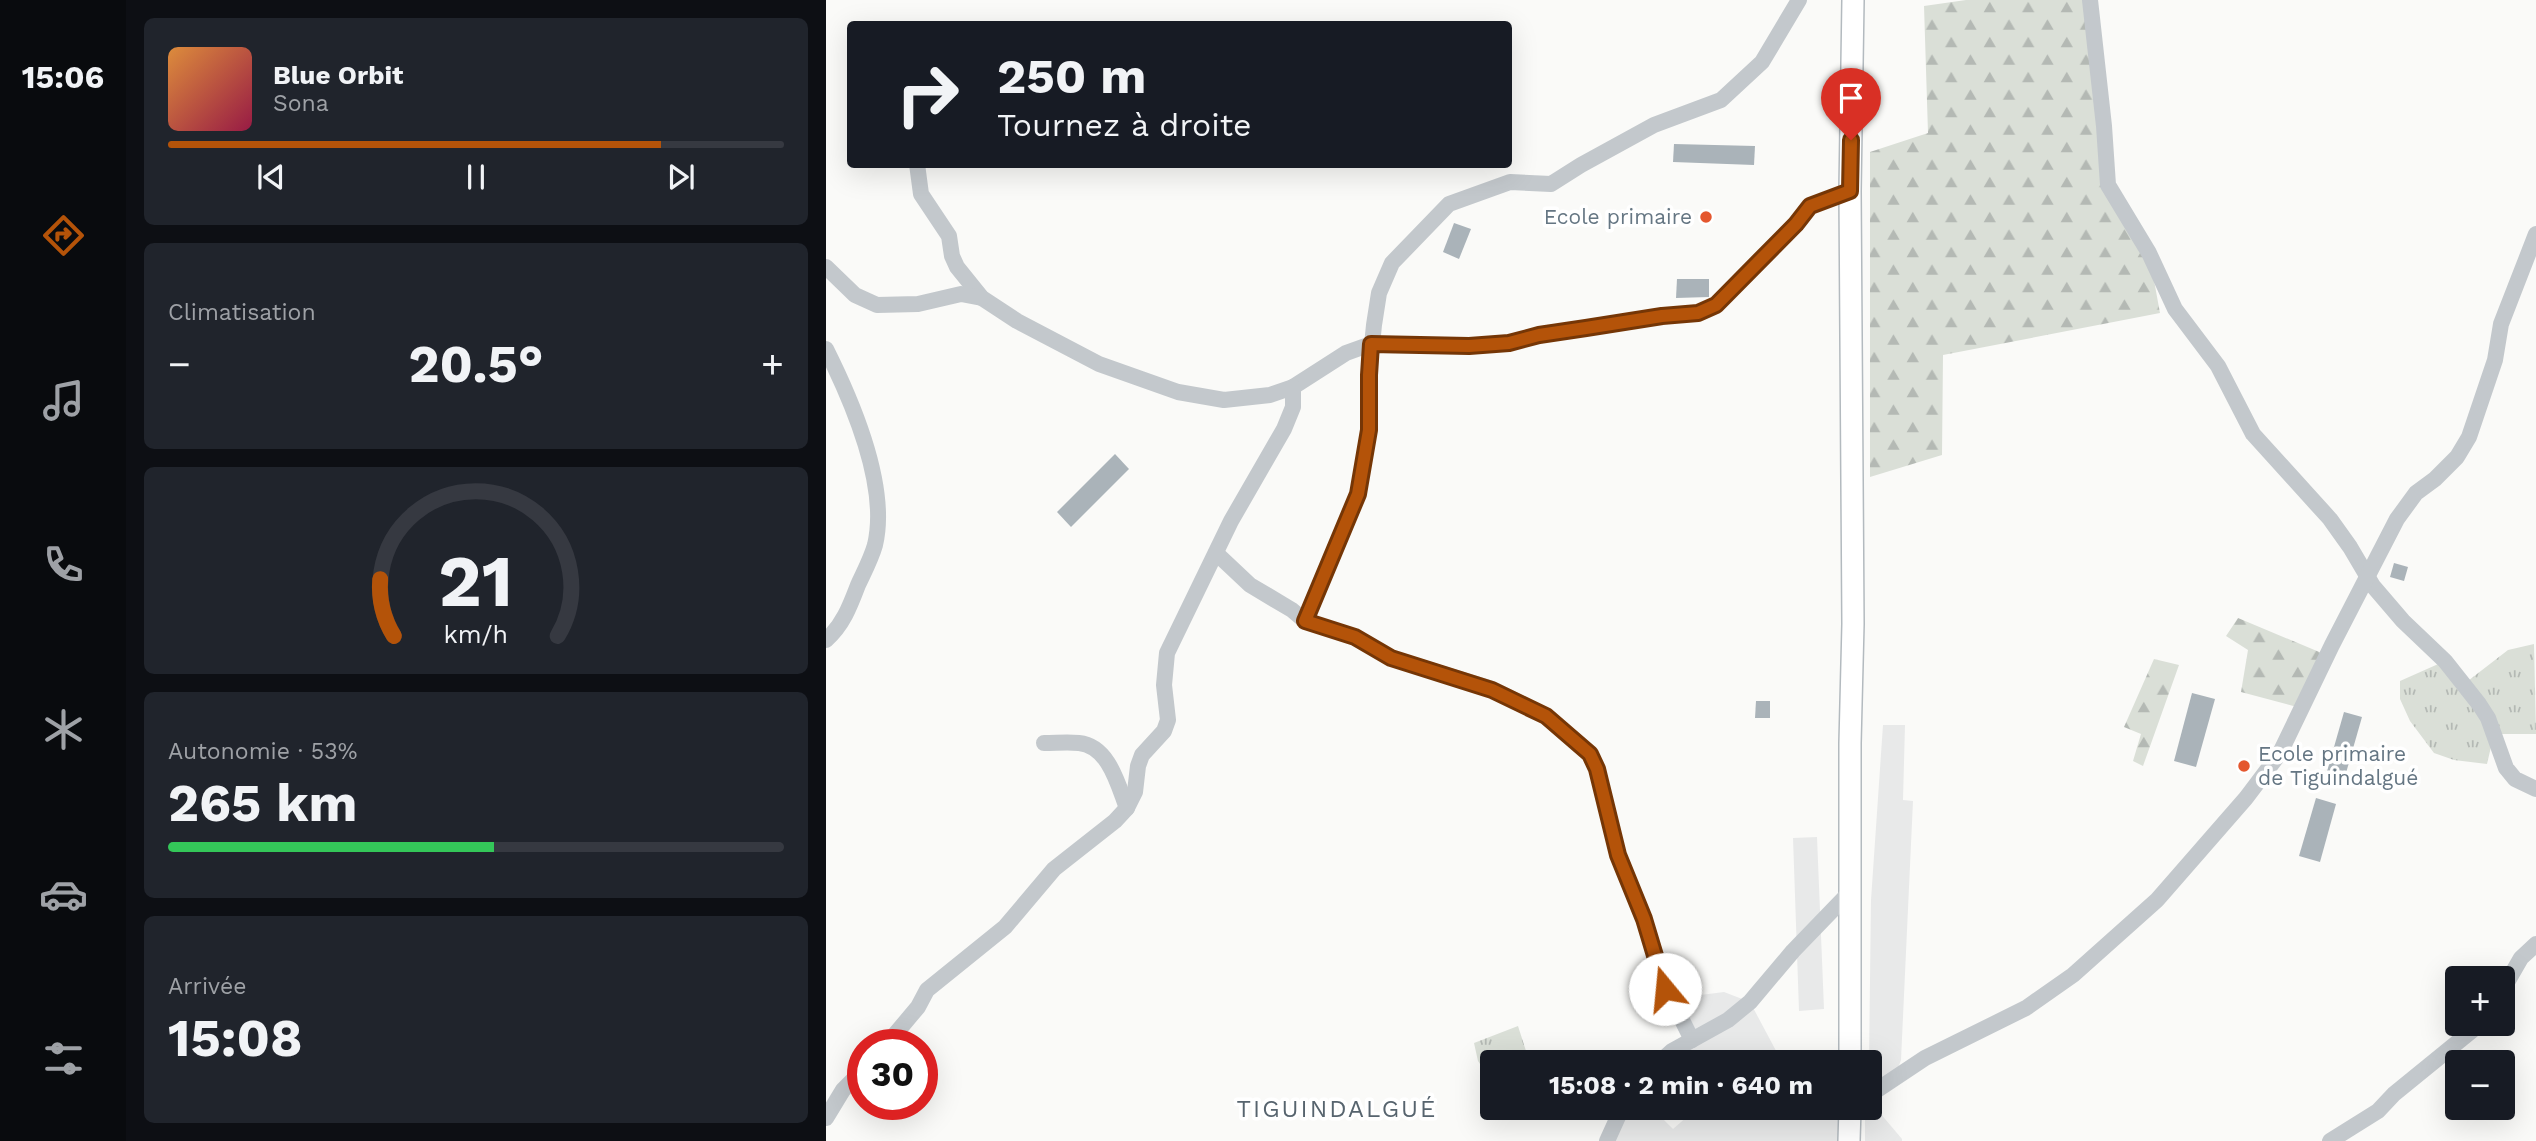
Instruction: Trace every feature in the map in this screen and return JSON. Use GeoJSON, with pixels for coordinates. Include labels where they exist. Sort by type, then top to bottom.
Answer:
{"type":"FeatureCollection","features":[{"type":"Feature","properties":{"kind":"street"},"geometry":{"type":"LineString","coordinates":[[1305,621],[1358,494],[1369,430],[1371,344],[1380,293],[1392,263],[1449,204],[1510,182],[1551,184],[1654,125],[1721,100],[1762,62],[1799,0]]}},
{"type":"Feature","properties":{"kind":"street"},"geometry":{"type":"LineString","coordinates":[[1850,1050],[1853,610],[1850,191],[1853,0]]}},
{"type":"Feature","properties":{"kind":"street"},"geometry":{"type":"LineString","coordinates":[[2090,0],[2108,185],[2148,253],[2175,309],[2218,366],[2253,434],[2330,519],[2367,578],[2403,621],[2445,661],[2479,704],[2488,718],[2506,768],[2515,779],[2536,789]]}},
{"type":"Feature","properties":{"kind":"street"},"geometry":{"type":"LineString","coordinates":[[918,168],[921,194],[949,236],[957,267],[982,298],[1017,321],[1083,357],[1178,392],[1224,400],[1270,395],[1293,387],[1346,353],[1371,344],[1469,346],[1509,343],[1551,333],[1698,313],[1716,305],[1796,224],[1810,206],[1850,191]]}},
{"type":"Feature","properties":{"kind":"street"},"geometry":{"type":"LineString","coordinates":[[1882,1087],[1925,1058],[2026,1008],[2073,975],[2157,900],[2239,806],[2280,753],[2397,519],[2416,493],[2435,479],[2456,457],[2469,437],[2495,360],[2501,324],[2536,234]]}},
{"type":"Feature","properties":{"kind":"street"},"geometry":{"type":"LineString","coordinates":[[826,267],[855,295],[877,305],[918,304],[961,294],[982,298]]}},
{"type":"Feature","properties":{"kind":"street"},"geometry":{"type":"LineString","coordinates":[[826,349],[842,380],[867,455],[875,488],[877,519],[874,545],[844,621],[826,640]]}},
{"type":"Feature","properties":{"kind":"street"},"geometry":{"type":"LineString","coordinates":[[899,1029],[928,990],[1005,927],[1054,869],[1128,808],[1135,792],[1138,766],[1143,755],[1164,731],[1168,720],[1164,685],[1167,653],[1231,521],[1284,429],[1293,407],[1293,387]]}},
{"type":"Feature","properties":{"kind":"street"},"geometry":{"type":"LineString","coordinates":[[1216,553],[1250,585],[1305,621],[1355,637],[1391,658],[1492,690],[1546,716],[1590,754],[1597,769],[1618,855],[1644,919],[1665,989],[1692,1040]]}},
{"type":"Feature","properties":{"kind":"street"},"geometry":{"type":"LineString","coordinates":[[1045,743],[1081,743],[1091,746],[1108,762],[1128,808]]}},
{"type":"Feature","properties":{"kind":"street"},"geometry":{"type":"LineString","coordinates":[[1674,1050],[1728,1020],[1750,1002],[1793,951],[1850,892]]}},
{"type":"Feature","properties":{"kind":"street"},"geometry":{"type":"LineString","coordinates":[[2515,968],[2521,958],[2536,944]]}},
{"type":"Feature","properties":{"kind":"street"},"geometry":{"type":"LineString","coordinates":[[2330,1141],[2378,1111],[2394,1094],[2465,1036]]}},
{"type":"Feature","properties":{"kind":"street"},"geometry":{"type":"LineString","coordinates":[[826,1118],[847,1086]]}},
{"type":"Feature","properties":{"kind":"street"},"geometry":{"type":"LineString","coordinates":[[826,1097],[843,1090]]}},
{"type":"Feature","properties":{"kind":"street"},"geometry":{"type":"LineString","coordinates":[[1607,1141],[1617,1120]]}},
{"type":"Feature","properties":{"kind":"street"},"geometry":{"type":"LineString","coordinates":[[1849,1141],[1850,1120]]}},
{"type":"Feature","properties":{"kind":"shaded area"},"geometry":{"type":"Polygon","coordinates":[[[1883,725],[1905,725],[1903,800],[1913,801],[1901,1060],[1897,1071],[1882,1078],[1882,1050],[1869,1050],[1871,900],[1883,725]]]}},
{"type":"Feature","properties":{"kind":"shaded area"},"geometry":{"type":"Polygon","coordinates":[[[1817,837],[1824,1009],[1799,1011],[1793,838],[1817,837]]]}},
{"type":"Feature","properties":{"kind":"shaded area"},"geometry":{"type":"Polygon","coordinates":[[[1724,992],[1750,1002],[1776,1050],[1674,1050],[1692,1040],[1669,1014],[1685,997],[1724,992]]]}},
{"type":"Feature","properties":{"kind":"shaded area"},"geometry":{"type":"Polygon","coordinates":[[[1882,1115],[1902,1139],[1902,1141],[1865,1141],[1865,1120],[1882,1120],[1882,1115]]]}},
{"type":"Feature","properties":{"kind":"shaded area"},"geometry":{"type":"Polygon","coordinates":[[[1617,1120],[1664,1120],[1673,1129],[1683,1120],[1850,1120],[1849,1141],[1607,1141],[1617,1120]]]}},
{"type":"Feature","properties":{"kind":"green space"},"geometry":{"type":"Polygon","coordinates":[[[1966,0],[2090,0],[2108,185],[2149,253],[2160,313],[1943,355],[1942,455],[1870,477],[1870,152],[1928,133],[1924,6],[1966,0]]]}},
{"type":"Feature","properties":{"kind":"green space"},"geometry":{"type":"Polygon","coordinates":[[[2238,618],[2324,654],[2297,707],[2241,692],[2248,650],[2226,636],[2238,618]]]}},
{"type":"Feature","properties":{"kind":"green space"},"geometry":{"type":"Polygon","coordinates":[[[2534,644],[2536,734],[2494,734],[2487,764],[2454,760],[2434,753],[2410,721],[2400,699],[2400,681],[2445,661],[2464,684],[2508,650],[2534,644]]]}},
{"type":"Feature","properties":{"kind":"green space"},"geometry":{"type":"Polygon","coordinates":[[[2154,659],[2179,665],[2143,766],[2133,761],[2141,734],[2124,727],[2154,659]]]}},
{"type":"Feature","properties":{"kind":"green space"},"geometry":{"type":"Polygon","coordinates":[[[1518,1026],[1526,1050],[1480,1050],[1480,1064],[1474,1043],[1518,1026]]]}},
{"type":"Feature","properties":{"kind":"building"},"geometry":{"type":"Polygon","coordinates":[[[1674,144],[1755,146],[1754,165],[1673,162],[1674,144]]]}},
{"type":"Feature","properties":{"kind":"building"},"geometry":{"type":"Polygon","coordinates":[[[1454,223],[1471,229],[1459,259],[1443,252],[1454,223]]]}},
{"type":"Feature","properties":{"kind":"building"},"geometry":{"type":"Polygon","coordinates":[[[1677,279],[1709,279],[1709,297],[1676,298],[1677,279]]]}},
{"type":"Feature","properties":{"kind":"building"},"geometry":{"type":"Polygon","coordinates":[[[1115,454],[1129,469],[1071,527],[1057,512],[1115,454]]]}},
{"type":"Feature","properties":{"kind":"building"},"geometry":{"type":"Polygon","coordinates":[[[2394,563],[2408,567],[2404,581],[2390,577],[2394,563]]]}},
{"type":"Feature","properties":{"kind":"building"},"geometry":{"type":"Polygon","coordinates":[[[2192,693],[2215,699],[2196,767],[2174,761],[2192,693]]]}},
{"type":"Feature","properties":{"kind":"building"},"geometry":{"type":"Polygon","coordinates":[[[1756,701],[1770,701],[1770,718],[1755,718],[1756,701]]]}},
{"type":"Feature","properties":{"kind":"building"},"geometry":{"type":"Polygon","coordinates":[[[2344,712],[2362,717],[2344,780],[2326,775],[2344,712]]]}},
{"type":"Feature","properties":{"kind":"building"},"geometry":{"type":"Polygon","coordinates":[[[2316,798],[2336,804],[2320,862],[2299,856],[2316,798]]]}},
{"type":"Feature","properties":{"kind":"place","name":"Ecole primaire"},"geometry":{"type":"Point","coordinates":[1706,217]}},
{"type":"Feature","properties":{"kind":"place","name":"Ecole primaire de Tiguindalgué"},"geometry":{"type":"Point","coordinates":[2244,766]}},
{"type":"Feature","properties":{"kind":"district","name":"TIGUINDALGUÉ"},"geometry":{"type":"Point","coordinates":[1337,1109]}},
{"type":"Feature","properties":{"kind":"route"},"geometry":{"type":"LineString","coordinates":[[1665,989],[1644,919],[1618,855],[1597,769],[1590,754],[1546,716],[1492,690],[1391,658],[1355,637],[1305,621],[1358,494],[1369,430],[1371,344],[1469,346],[1509,343],[1539,335],[1698,313],[1716,305],[1796,224],[1810,206],[1850,191],[1851,140]]}}]}
